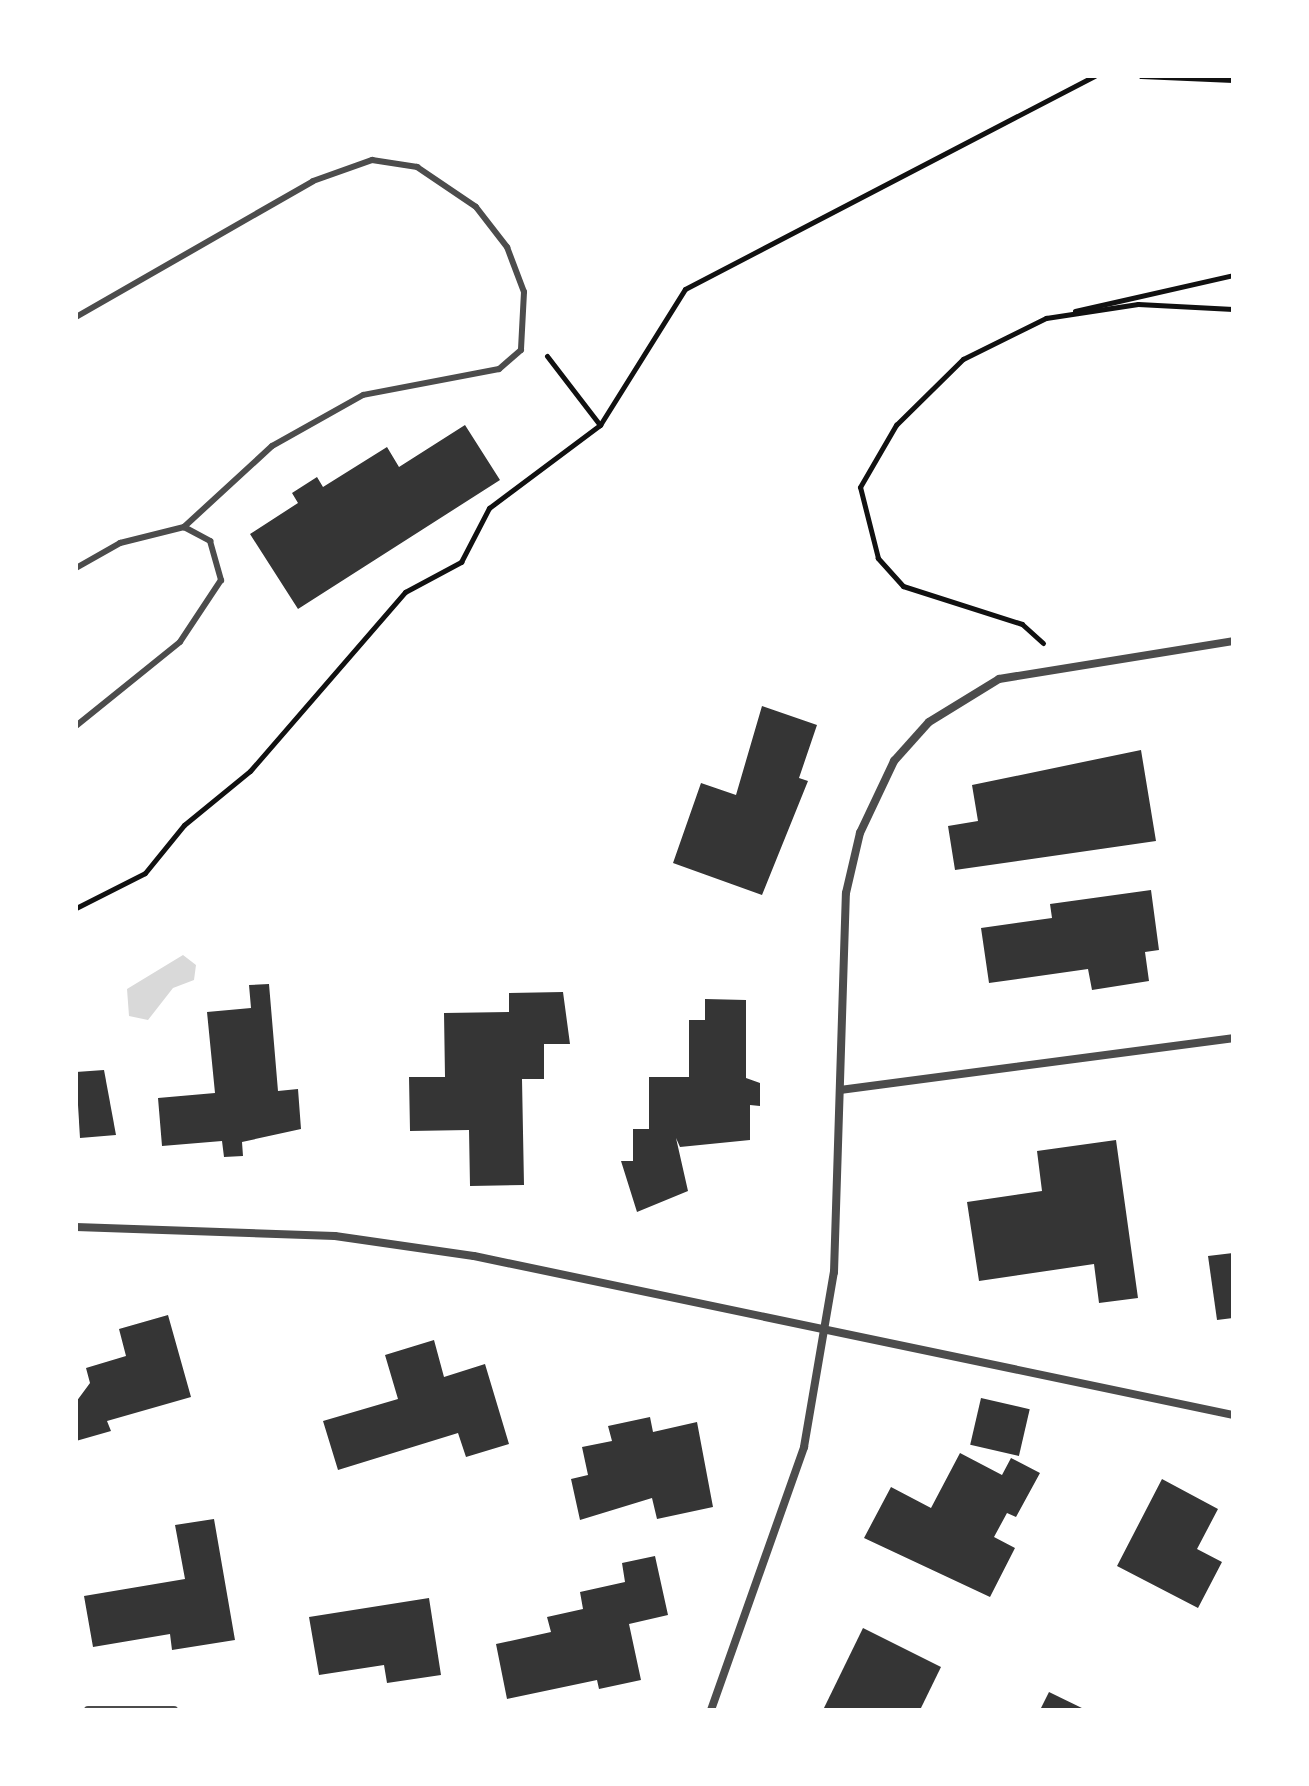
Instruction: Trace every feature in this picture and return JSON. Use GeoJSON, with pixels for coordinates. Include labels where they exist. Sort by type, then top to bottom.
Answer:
{"type":"FeatureCollection","features":[{"type":"Feature","properties":{"kind":"street"},"geometry":{"type":"LineString","coordinates":[[711,1710],[804,1447],[825,1332],[840,1090],[846,893],[860,833],[894,761],[929,722],[999,679],[1233,641]]}},
{"type":"Feature","properties":{"kind":"street"},"geometry":{"type":"LineString","coordinates":[[840,1090],[1233,1038]]}},
{"type":"Feature","properties":{"kind":"street"},"geometry":{"type":"LineString","coordinates":[[76,1227],[335,1236],[661,1292],[825,1332],[1233,1415]]}},
{"type":"Feature","properties":{"kind":"street"},"geometry":{"type":"LineString","coordinates":[[88,1710],[174,1710]]}},
{"type":"Feature","properties":{"kind":"lane"},"geometry":{"type":"LineString","coordinates":[[76,317],[313,181],[372,160],[417,167],[476,207],[507,247],[524,292],[525,328],[521,350],[499,369],[363,395],[272,446],[184,527],[120,543],[76,568]]}},
{"type":"Feature","properties":{"kind":"lane"},"geometry":{"type":"LineString","coordinates":[[76,726],[180,642],[207,610],[221,580],[217,551],[184,527]]}},
{"type":"Feature","properties":{"kind":"path"},"geometry":{"type":"LineString","coordinates":[[76,908],[145,873],[184,825],[250,771],[405,592],[461,562],[489,508],[600,425],[685,289],[1095,76]]}},
{"type":"Feature","properties":{"kind":"path"},"geometry":{"type":"LineString","coordinates":[[1141,76],[1233,80]]}},
{"type":"Feature","properties":{"kind":"path"},"geometry":{"type":"LineString","coordinates":[[1069,666],[1022,624],[903,586],[878,558],[860,487],[896,425],[963,359],[1046,318],[1233,275]]}},
{"type":"Feature","properties":{"kind":"path"},"geometry":{"type":"LineString","coordinates":[[1046,318],[1138,304],[1233,309]]}},
{"type":"Feature","properties":{"kind":"path"},"geometry":{"type":"LineString","coordinates":[[525,328],[600,425]]}},
{"type":"Feature","properties":{"kind":"shaded area"},"geometry":{"type":"Polygon","coordinates":[[[183,955],[196,965],[194,980],[173,988],[148,1020],[129,1016],[127,989],[183,955]]]}},
{"type":"Feature","properties":{"kind":"building"},"geometry":{"type":"Polygon","coordinates":[[[465,425],[500,480],[298,609],[250,534],[298,503],[292,493],[317,477],[323,487],[387,447],[399,467],[465,425]]]}},
{"type":"Feature","properties":{"kind":"building"},"geometry":{"type":"Polygon","coordinates":[[[762,706],[817,725],[799,778],[808,781],[762,895],[673,863],[701,783],[736,795],[762,706]]]}},
{"type":"Feature","properties":{"kind":"building"},"geometry":{"type":"Polygon","coordinates":[[[1141,750],[1156,841],[955,870],[948,826],[978,821],[972,785],[1141,750]]]}},
{"type":"Feature","properties":{"kind":"building"},"geometry":{"type":"Polygon","coordinates":[[[1151,890],[1159,950],[1145,952],[1149,981],[1092,990],[1088,969],[989,983],[981,928],[1052,918],[1050,904],[1151,890]]]}},
{"type":"Feature","properties":{"kind":"building"},"geometry":{"type":"Polygon","coordinates":[[[269,984],[278,1091],[298,1089],[301,1129],[242,1142],[243,1156],[224,1157],[222,1141],[162,1146],[158,1098],[215,1093],[207,1012],[251,1008],[249,985],[269,984]]]}},
{"type":"Feature","properties":{"kind":"building"},"geometry":{"type":"Polygon","coordinates":[[[563,992],[570,1044],[544,1044],[544,1079],[522,1079],[524,1185],[470,1186],[469,1130],[410,1131],[409,1077],[445,1077],[444,1013],[509,1012],[509,993],[563,992]]]}},
{"type":"Feature","properties":{"kind":"building"},"geometry":{"type":"Polygon","coordinates":[[[705,999],[746,1000],[746,1078],[760,1083],[760,1106],[750,1105],[750,1140],[680,1147],[676,1138],[688,1191],[637,1212],[621,1161],[633,1161],[633,1129],[649,1129],[649,1077],[689,1077],[689,1020],[705,1020],[705,999]]]}},
{"type":"Feature","properties":{"kind":"building"},"geometry":{"type":"Polygon","coordinates":[[[104,1070],[116,1135],[80,1138],[76,1072],[104,1070]]]}},
{"type":"Feature","properties":{"kind":"building"},"geometry":{"type":"Polygon","coordinates":[[[1116,1140],[1138,1298],[1099,1303],[1094,1264],[979,1281],[967,1202],[1042,1191],[1037,1151],[1116,1140]]]}},
{"type":"Feature","properties":{"kind":"building"},"geometry":{"type":"Polygon","coordinates":[[[1233,1253],[1233,1318],[1217,1320],[1208,1256],[1233,1253]]]}},
{"type":"Feature","properties":{"kind":"building"},"geometry":{"type":"Polygon","coordinates":[[[168,1315],[191,1397],[107,1421],[111,1431],[76,1441],[76,1402],[90,1383],[86,1368],[126,1356],[119,1329],[168,1315]]]}},
{"type":"Feature","properties":{"kind":"building"},"geometry":{"type":"Polygon","coordinates":[[[434,1340],[444,1377],[485,1364],[509,1444],[466,1457],[458,1433],[338,1470],[323,1421],[398,1399],[385,1355],[434,1340]]]}},
{"type":"Feature","properties":{"kind":"building"},"geometry":{"type":"Polygon","coordinates":[[[981,1398],[1030,1409],[1019,1456],[970,1445],[981,1398]]]}},
{"type":"Feature","properties":{"kind":"building"},"geometry":{"type":"Polygon","coordinates":[[[650,1417],[653,1432],[697,1422],[713,1507],[657,1519],[652,1498],[580,1520],[571,1479],[588,1475],[582,1447],[612,1441],[608,1426],[650,1417]]]}},
{"type":"Feature","properties":{"kind":"building"},"geometry":{"type":"Polygon","coordinates":[[[960,1453],[1002,1475],[1011,1458],[1040,1473],[1016,1517],[1007,1513],[994,1537],[1015,1548],[990,1597],[864,1538],[891,1487],[931,1508],[960,1453]]]}},
{"type":"Feature","properties":{"kind":"building"},"geometry":{"type":"Polygon","coordinates":[[[1162,1479],[1218,1509],[1197,1549],[1222,1562],[1198,1608],[1117,1566],[1162,1479]]]}},
{"type":"Feature","properties":{"kind":"building"},"geometry":{"type":"Polygon","coordinates":[[[214,1519],[235,1640],[172,1650],[170,1634],[93,1647],[84,1596],[185,1579],[175,1525],[214,1519]]]}},
{"type":"Feature","properties":{"kind":"building"},"geometry":{"type":"Polygon","coordinates":[[[655,1556],[668,1615],[629,1624],[641,1680],[599,1689],[597,1680],[507,1699],[496,1644],[551,1632],[547,1617],[583,1609],[580,1592],[625,1582],[622,1563],[655,1556]]]}},
{"type":"Feature","properties":{"kind":"building"},"geometry":{"type":"Polygon","coordinates":[[[429,1598],[441,1675],[387,1683],[384,1665],[319,1675],[309,1617],[429,1598]]]}},
{"type":"Feature","properties":{"kind":"building"},"geometry":{"type":"Polygon","coordinates":[[[863,1628],[941,1667],[920,1710],[823,1710],[863,1628]]]}},
{"type":"Feature","properties":{"kind":"building"},"geometry":{"type":"Polygon","coordinates":[[[1049,1692],[1086,1710],[1040,1710],[1049,1692]]]}}]}
